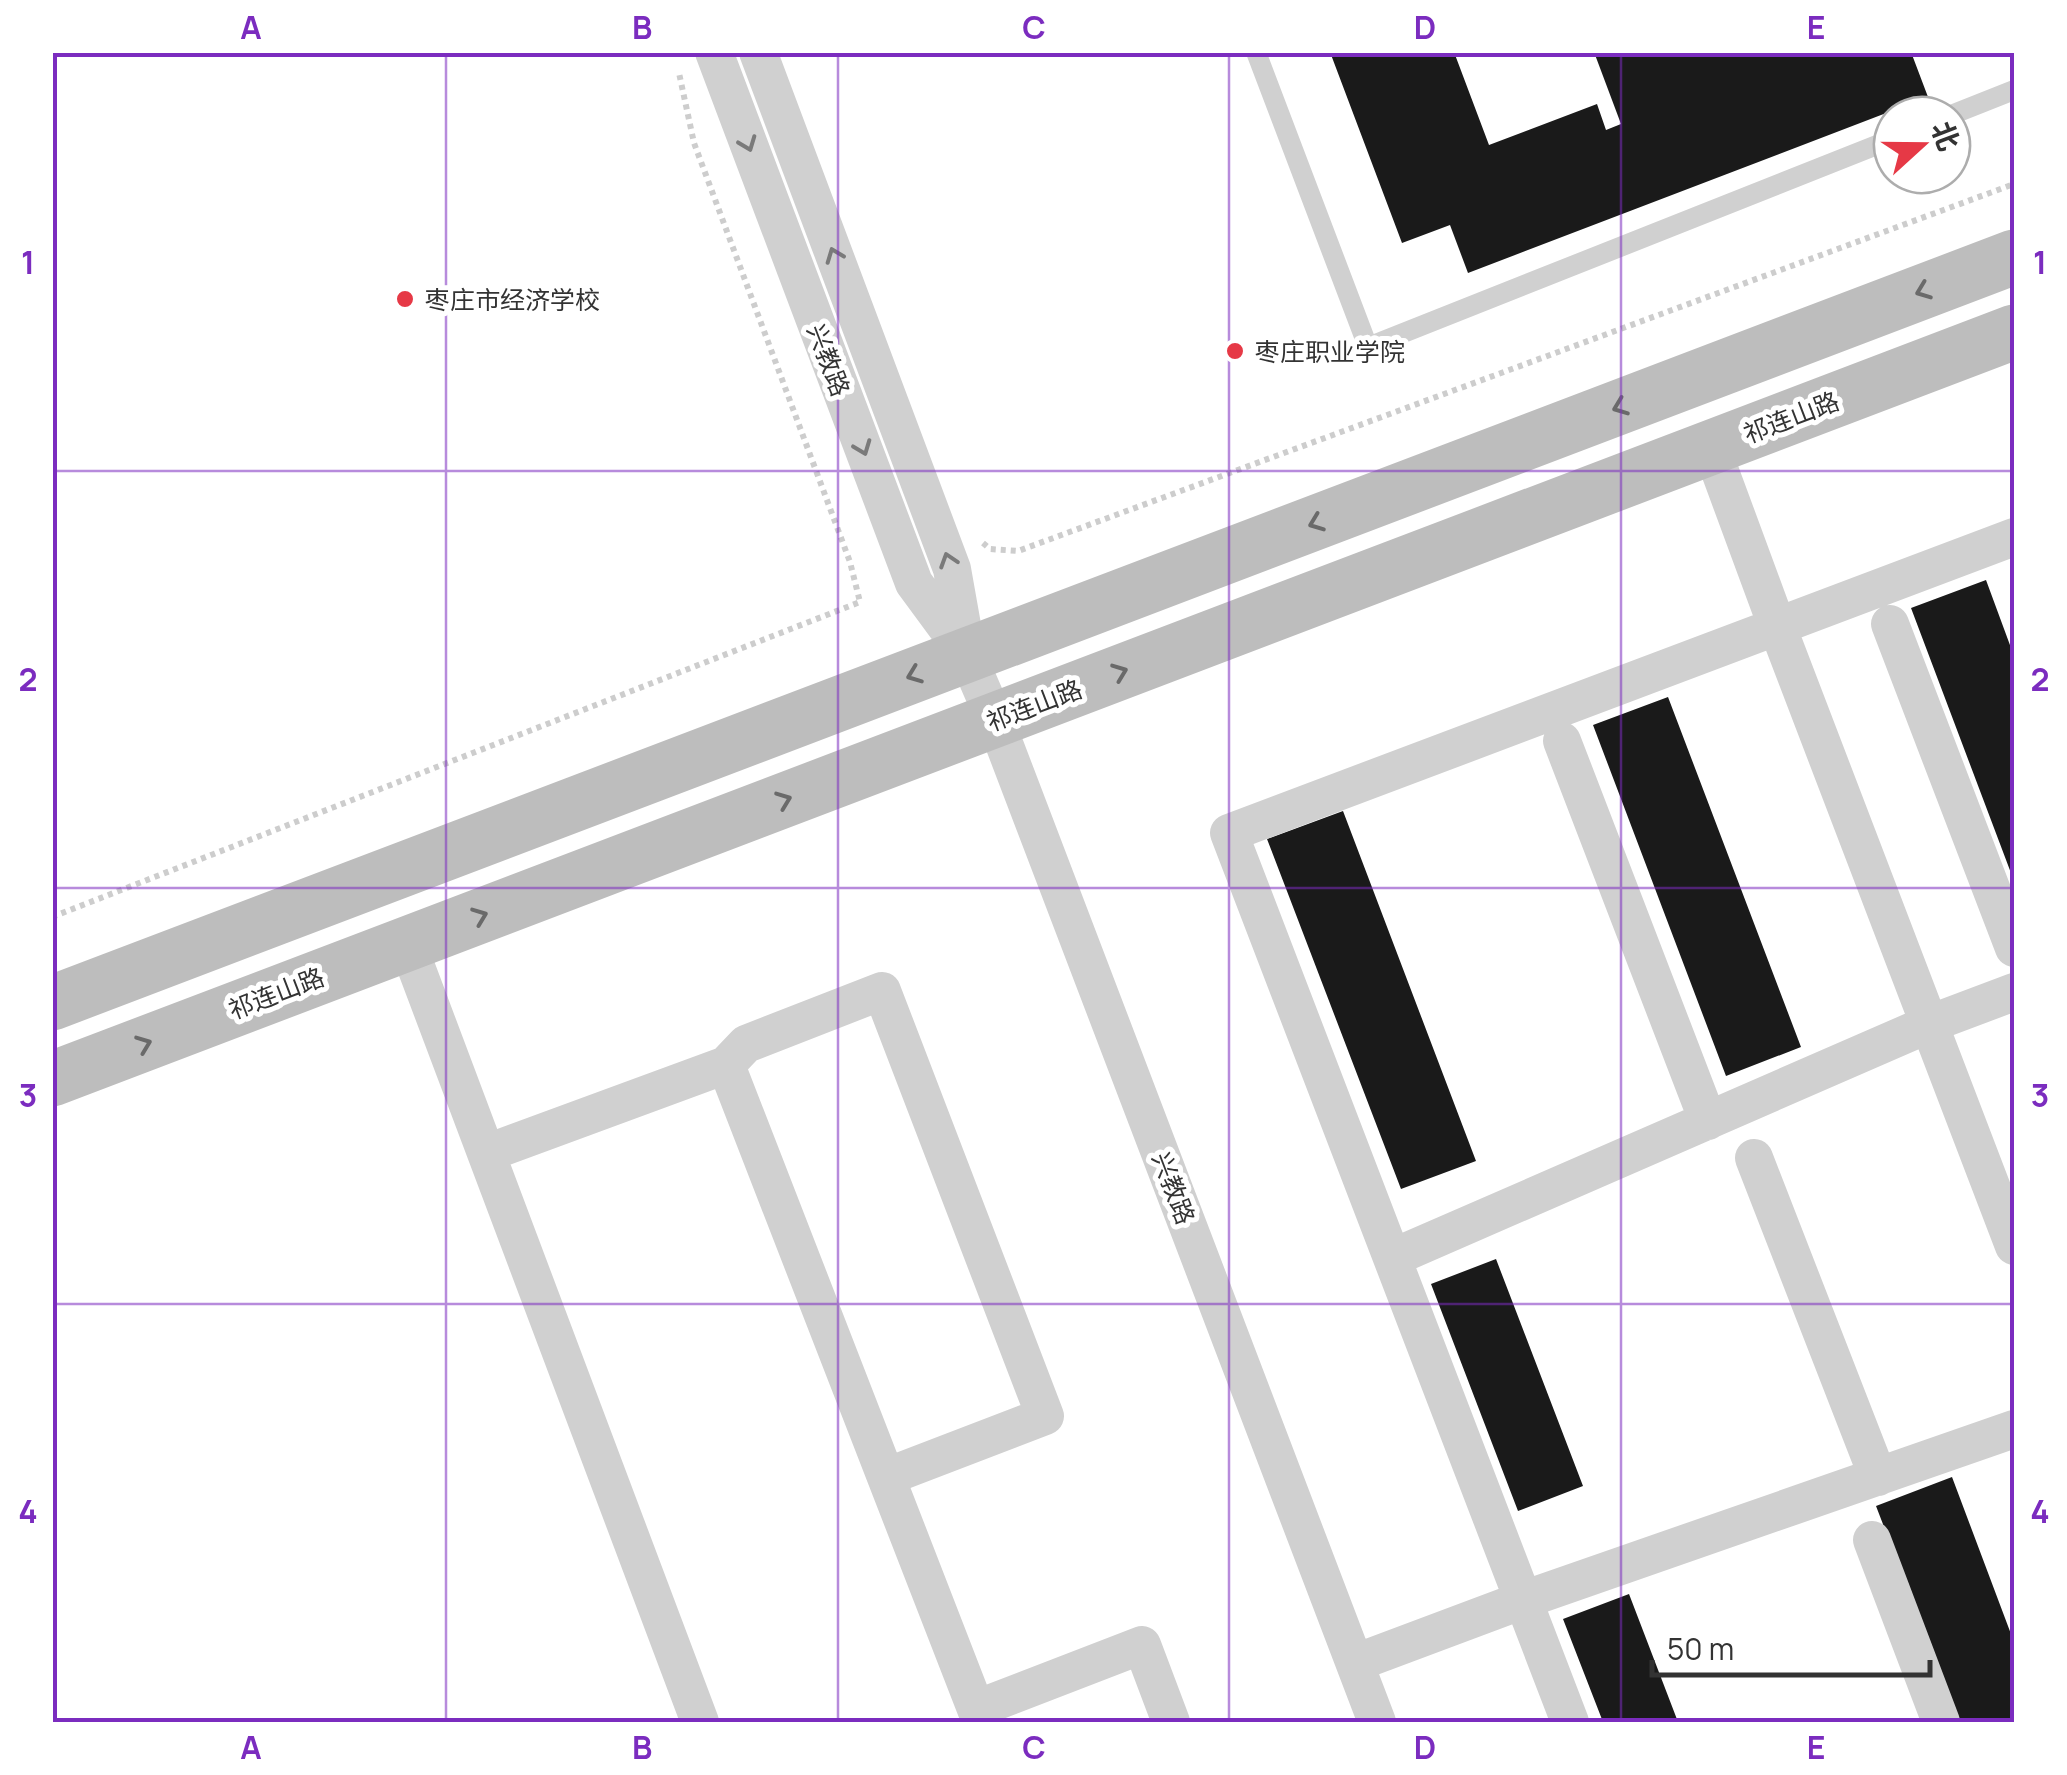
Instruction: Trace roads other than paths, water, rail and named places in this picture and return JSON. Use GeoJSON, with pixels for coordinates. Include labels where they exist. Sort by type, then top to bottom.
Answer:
{"type":"FeatureCollection","features":[{"type":"Feature","properties":{"kind":"main road"},"geometry":{"type":"LineString","coordinates":[[52,1003],[2014,257]]}},
{"type":"Feature","properties":{"kind":"main road","name":"祁连山路"},"geometry":{"type":"LineString","coordinates":[[52,1078],[2014,332]]}},
{"type":"Feature","properties":{"kind":"main road"},"geometry":{"type":"LineString","coordinates":[[1687,382],[1711,447]]}},
{"type":"Feature","properties":{"kind":"street","name":"兴教路"},"geometry":{"type":"LineString","coordinates":[[714,52],[914,583],[967,655],[995,720],[1378,1722]]}},
{"type":"Feature","properties":{"kind":"street","name":"兴教路"},"geometry":{"type":"LineString","coordinates":[[758,52],[952,568],[967,655]]}},
{"type":"Feature","properties":{"kind":"street"},"geometry":{"type":"LineString","coordinates":[[1711,447],[2014,1246]]}},
{"type":"Feature","properties":{"kind":"street"},"geometry":{"type":"LineString","coordinates":[[1570,1722],[1229,833],[2014,537]]}},
{"type":"Feature","properties":{"kind":"street"},"geometry":{"type":"LineString","coordinates":[[1890,624],[2014,948]]}},
{"type":"Feature","properties":{"kind":"street"},"geometry":{"type":"LineString","coordinates":[[1562,741],[1708,1121]]}},
{"type":"Feature","properties":{"kind":"street"},"geometry":{"type":"LineString","coordinates":[[407,944],[700,1722]]}},
{"type":"Feature","properties":{"kind":"street"},"geometry":{"type":"LineString","coordinates":[[487,1153],[726,1065],[746,1044],[882,991],[1045,1416],[886,1477]]}},
{"type":"Feature","properties":{"kind":"street"},"geometry":{"type":"LineString","coordinates":[[1392,1258],[1930,1024],[2014,992]]}},
{"type":"Feature","properties":{"kind":"street"},"geometry":{"type":"LineString","coordinates":[[726,1065],[978,1716],[1142,1645],[1171,1722]]}},
{"type":"Feature","properties":{"kind":"street"},"geometry":{"type":"LineString","coordinates":[[1754,1158],[1878,1476]]}},
{"type":"Feature","properties":{"kind":"street"},"geometry":{"type":"LineString","coordinates":[[1355,1664],[1523,1600],[2014,1429]]}},
{"type":"Feature","properties":{"kind":"street"},"geometry":{"type":"LineString","coordinates":[[1872,1540],[1942,1722]]}},
{"type":"Feature","properties":{"kind":"lane"},"geometry":{"type":"LineString","coordinates":[[1256,52],[1368,347],[1872,147]]}},
{"type":"Feature","properties":{"kind":"lane"},"geometry":{"type":"LineString","coordinates":[[1972,107],[2014,90]]}},
{"type":"Feature","properties":{"kind":"place","name":"枣庄市经济学校"},"geometry":{"type":"Point","coordinates":[405,299]}},
{"type":"Feature","properties":{"kind":"place","name":"枣庄职业学院"},"geometry":{"type":"Point","coordinates":[1235,351]}}]}
